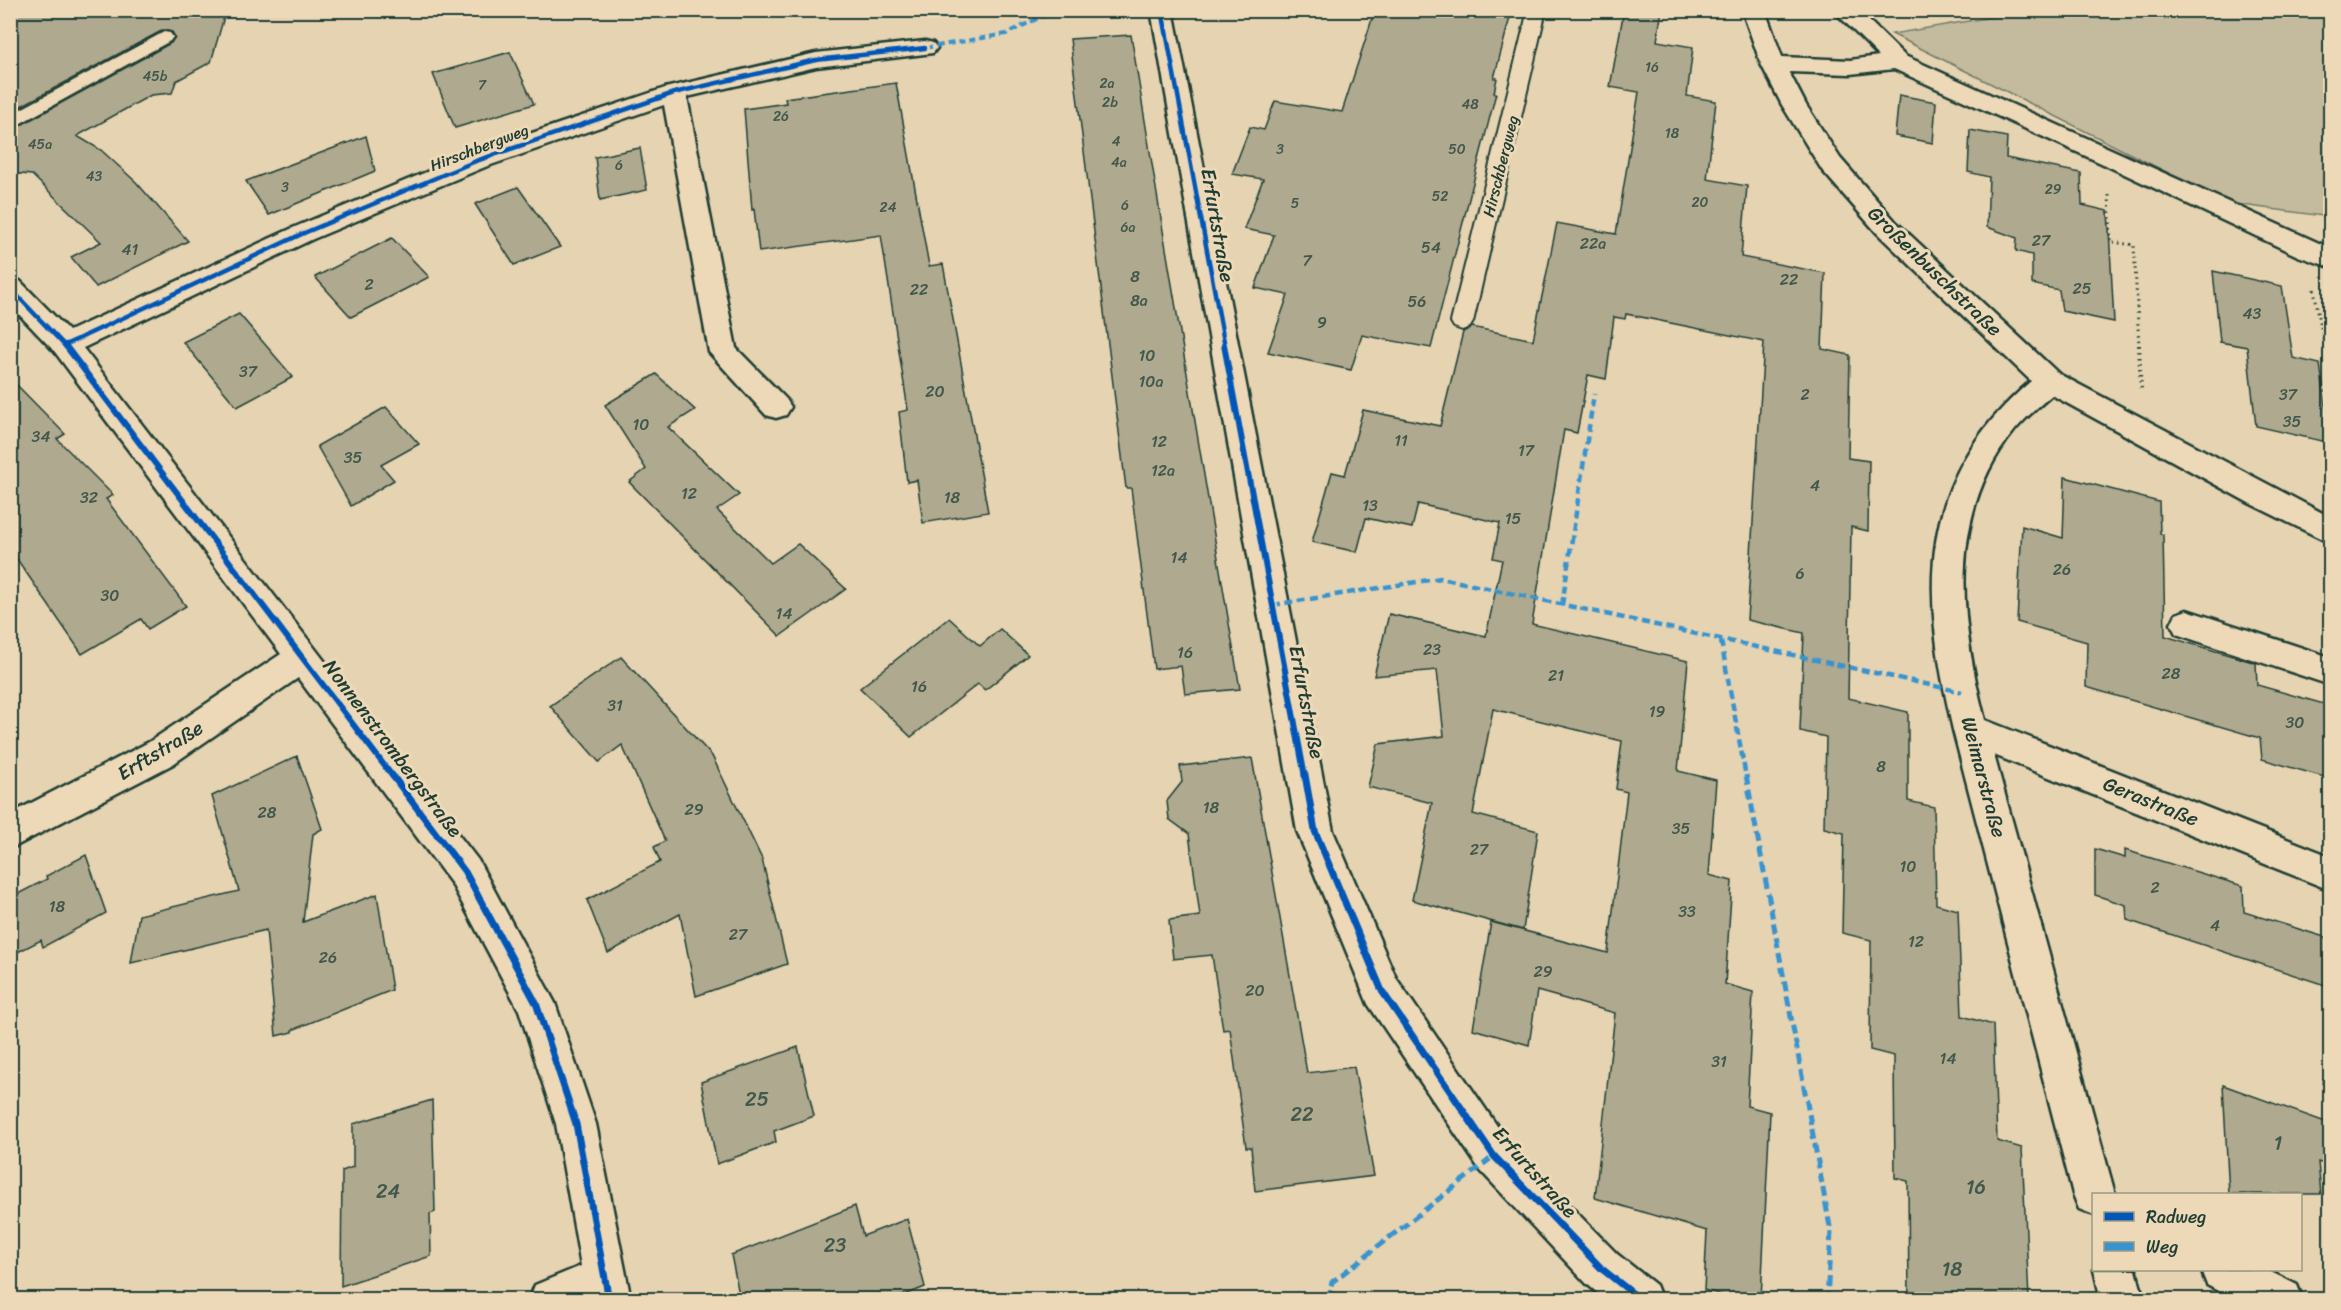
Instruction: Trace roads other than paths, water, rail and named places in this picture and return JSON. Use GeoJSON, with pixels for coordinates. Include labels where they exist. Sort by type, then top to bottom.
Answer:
{"type":"FeatureCollection","features":[{"type":"Feature","properties":{"kind":"street","name":"Erfurtstraße"},"geometry":{"type":"LineString","coordinates":[[1162,10],[1315,831],[1382,991],[1494,1155],[1602,1269],[1641,1299]]}},
{"type":"Feature","properties":{"kind":"street","name":"Großenbuschstraße"},"geometry":{"type":"LineString","coordinates":[[1753,10],[1773,64],[1794,105],[1831,164],[1886,227],[2049,381],[2331,531]]}},
{"type":"Feature","properties":{"kind":"street"},"geometry":{"type":"LineString","coordinates":[[1844,10],[1897,61],[2319,254]]}},
{"type":"Feature","properties":{"kind":"street","name":"Hirschbergweg"},"geometry":{"type":"LineString","coordinates":[[65,345],[304,233],[476,161],[674,93],[816,60],[925,48]]}},
{"type":"Feature","properties":{"kind":"street"},"geometry":{"type":"LineString","coordinates":[[1773,64],[1850,67],[1897,61]]}},
{"type":"Feature","properties":{"kind":"street"},"geometry":{"type":"LineString","coordinates":[[674,93],[723,351],[776,407]]}},
{"type":"Feature","properties":{"kind":"street","name":"Nonnenstrombergstraße"},"geometry":{"type":"LineString","coordinates":[[10,288],[65,345],[465,872],[536,1003],[576,1124],[608,1288]]}},
{"type":"Feature","properties":{"kind":"street","name":"Weimarstraße"},"geometry":{"type":"LineString","coordinates":[[2049,381],[2003,425],[1978,465],[1958,509],[1949,547],[1948,588],[1951,643],[1971,729],[2094,1193]]}},
{"type":"Feature","properties":{"kind":"street"},"geometry":{"type":"LineString","coordinates":[[2187,624],[2331,671]]}},
{"type":"Feature","properties":{"kind":"street","name":"Erftstraße"},"geometry":{"type":"LineString","coordinates":[[10,833],[161,753],[303,657]]}},
{"type":"Feature","properties":{"kind":"street","name":"Gerastraße"},"geometry":{"type":"LineString","coordinates":[[1971,729],[2331,873]]}},
{"type":"Feature","properties":{"kind":"street"},"geometry":{"type":"LineString","coordinates":[[2116,1271],[2123,1299]]}},
{"type":"Feature","properties":{"kind":"street"},"geometry":{"type":"LineString","coordinates":[[2226,1271],[2282,1299]]}},
{"type":"Feature","properties":{"kind":"street"},"geometry":{"type":"LineString","coordinates":[[550,1299],[608,1288]]}},
{"type":"Feature","properties":{"kind":"lane","name":"Hirschbergweg"},"geometry":{"type":"LineString","coordinates":[[1462,322],[1537,10]]}},
{"type":"Feature","properties":{"kind":"lane"},"geometry":{"type":"LineString","coordinates":[[10,123],[164,37]]}}]}
